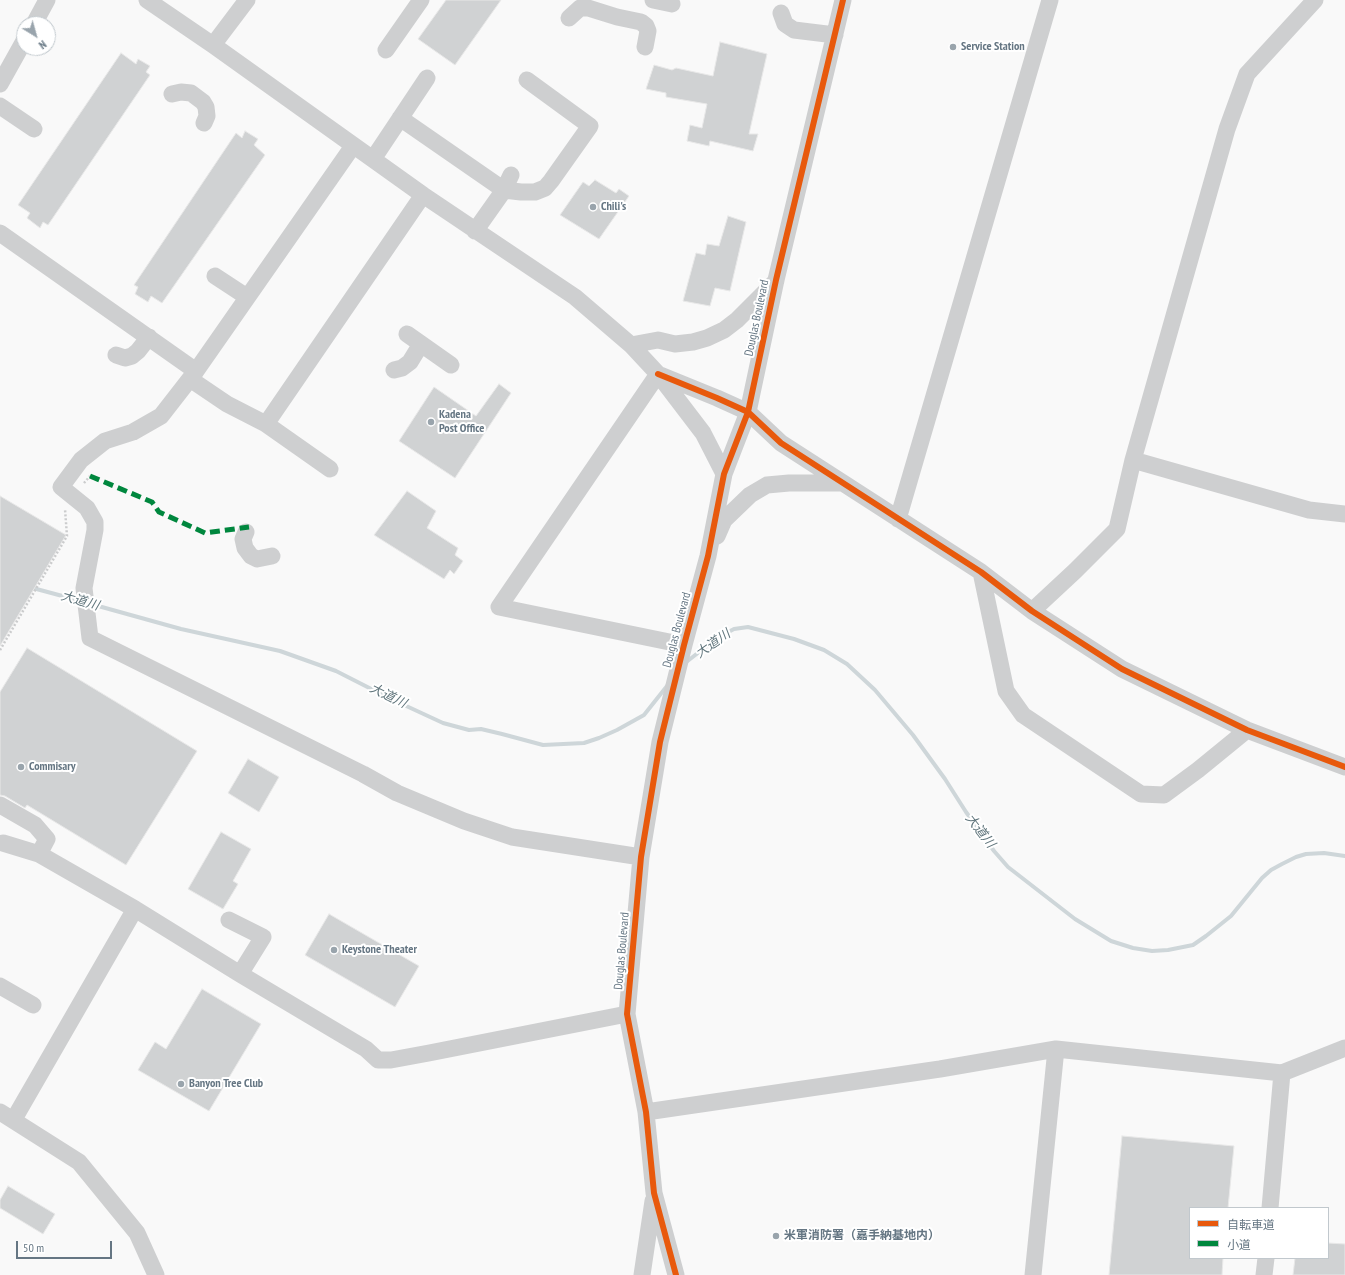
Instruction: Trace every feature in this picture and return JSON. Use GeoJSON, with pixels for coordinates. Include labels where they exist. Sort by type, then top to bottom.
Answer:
{"type":"FeatureCollection","features":[{"type":"Feature","properties":{"kind":"street"},"geometry":{"type":"LineString","coordinates":[[38,16],[47,0]]}},
{"type":"Feature","properties":{"kind":"street"},"geometry":{"type":"LineString","coordinates":[[147,0],[213,45],[422,195],[575,297],[631,345],[658,374],[703,433],[724,474]]}},
{"type":"Feature","properties":{"kind":"street"},"geometry":{"type":"LineString","coordinates":[[213,45],[247,0]]}},
{"type":"Feature","properties":{"kind":"street"},"geometry":{"type":"LineString","coordinates":[[386,50],[421,0]]}},
{"type":"Feature","properties":{"kind":"street"},"geometry":{"type":"LineString","coordinates":[[653,0],[672,4]]}},
{"type":"Feature","properties":{"kind":"street","name":"Douglas Boulevard"},"geometry":{"type":"LineString","coordinates":[[676,1275],[654,1193],[646,1112],[627,1014],[641,857],[660,742],[708,556],[724,474],[748,412],[776,280],[843,0]]}},
{"type":"Feature","properties":{"kind":"street"},"geometry":{"type":"LineString","coordinates":[[898,519],[1050,0]]}},
{"type":"Feature","properties":{"kind":"street"},"geometry":{"type":"LineString","coordinates":[[1032,611],[1076,571],[1117,529],[1133,460],[1227,129],[1247,74],[1315,0]]}},
{"type":"Feature","properties":{"kind":"street"},"geometry":{"type":"LineString","coordinates":[[570,18],[580,8],[588,8],[617,17],[641,22],[646,26],[648,31],[645,47]]}},
{"type":"Feature","properties":{"kind":"street"},"geometry":{"type":"LineString","coordinates":[[781,13],[785,24],[794,30],[835,35]]}},
{"type":"Feature","properties":{"kind":"street"},"geometry":{"type":"LineString","coordinates":[[0,84],[16,55]]}},
{"type":"Feature","properties":{"kind":"street"},"geometry":{"type":"LineString","coordinates":[[372,159],[427,78]]}},
{"type":"Feature","properties":{"kind":"street"},"geometry":{"type":"LineString","coordinates":[[400,118],[507,182],[521,192],[534,192],[545,188],[590,126],[527,80]]}},
{"type":"Feature","properties":{"kind":"street"},"geometry":{"type":"LineString","coordinates":[[172,94],[181,92],[191,94],[203,102],[206,107],[207,116],[204,123]]}},
{"type":"Feature","properties":{"kind":"street"},"geometry":{"type":"LineString","coordinates":[[0,106],[34,129]]}},
{"type":"Feature","properties":{"kind":"street"},"geometry":{"type":"LineString","coordinates":[[353,146],[193,375],[160,416],[133,432],[105,441],[81,460],[61,487],[87,508],[94,522],[95,530],[84,588],[90,638],[357,771],[397,793],[464,821],[512,838],[641,857]]}},
{"type":"Feature","properties":{"kind":"street"},"geometry":{"type":"LineString","coordinates":[[475,231],[507,182]]}},
{"type":"Feature","properties":{"kind":"street"},"geometry":{"type":"LineString","coordinates":[[266,424],[422,195]]}},
{"type":"Feature","properties":{"kind":"street"},"geometry":{"type":"LineString","coordinates":[[0,233],[149,336],[227,404],[266,424],[330,469]]}},
{"type":"Feature","properties":{"kind":"street"},"geometry":{"type":"LineString","coordinates":[[215,276],[247,297]]}},
{"type":"Feature","properties":{"kind":"street"},"geometry":{"type":"LineString","coordinates":[[631,345],[658,340],[675,344],[707,338],[724,330],[737,320],[776,280]]}},
{"type":"Feature","properties":{"kind":"street"},"geometry":{"type":"LineString","coordinates":[[407,334],[451,365]]}},
{"type":"Feature","properties":{"kind":"street"},"geometry":{"type":"LineString","coordinates":[[116,355],[124,358],[132,356],[138,351],[149,336]]}},
{"type":"Feature","properties":{"kind":"street"},"geometry":{"type":"LineString","coordinates":[[394,370],[402,368],[410,362],[421,344]]}},
{"type":"Feature","properties":{"kind":"street"},"geometry":{"type":"LineString","coordinates":[[658,374],[718,398],[748,412],[781,443],[981,572],[1032,611],[1122,669],[1247,730],[1345,768]]}},
{"type":"Feature","properties":{"kind":"street"},"geometry":{"type":"LineString","coordinates":[[658,374],[499,607],[684,645]]}},
{"type":"Feature","properties":{"kind":"street"},"geometry":{"type":"LineString","coordinates":[[1133,460],[1310,510],[1345,514]]}},
{"type":"Feature","properties":{"kind":"street"},"geometry":{"type":"LineString","coordinates":[[708,556],[724,520],[750,494],[767,486],[843,483]]}},
{"type":"Feature","properties":{"kind":"street"},"geometry":{"type":"LineString","coordinates":[[246,532],[243,539],[245,548],[251,556],[257,559],[272,556]]}},
{"type":"Feature","properties":{"kind":"street"},"geometry":{"type":"LineString","coordinates":[[981,572],[1006,692],[1023,715],[1141,794],[1164,795],[1198,770],[1247,730]]}},
{"type":"Feature","properties":{"kind":"street"},"geometry":{"type":"LineString","coordinates":[[0,805],[35,826],[47,840],[39,854]]}},
{"type":"Feature","properties":{"kind":"street"},"geometry":{"type":"LineString","coordinates":[[3,843],[39,854],[136,909],[240,974],[366,1049],[378,1060],[391,1060],[627,1014]]}},
{"type":"Feature","properties":{"kind":"street"},"geometry":{"type":"LineString","coordinates":[[136,909],[7,1116],[79,1162],[137,1233],[156,1275]]}},
{"type":"Feature","properties":{"kind":"street"},"geometry":{"type":"LineString","coordinates":[[230,920],[263,937],[240,974]]}},
{"type":"Feature","properties":{"kind":"street"},"geometry":{"type":"LineString","coordinates":[[0,986],[33,1005]]}},
{"type":"Feature","properties":{"kind":"street"},"geometry":{"type":"LineString","coordinates":[[646,1112],[940,1069],[1056,1049],[1282,1072],[1345,1048]]}},
{"type":"Feature","properties":{"kind":"street"},"geometry":{"type":"LineString","coordinates":[[1033,1275],[1056,1049]]}},
{"type":"Feature","properties":{"kind":"street"},"geometry":{"type":"LineString","coordinates":[[1270,1207],[1282,1072]]}},
{"type":"Feature","properties":{"kind":"street"},"geometry":{"type":"LineString","coordinates":[[642,1275],[654,1193]]}},
{"type":"Feature","properties":{"kind":"street"},"geometry":{"type":"LineString","coordinates":[[1264,1275],[1266,1259]]}},
{"type":"Feature","properties":{"kind":"path"},"geometry":{"type":"LineString","coordinates":[[0,650],[67,536],[64,505],[90,476]]}},
{"type":"Feature","properties":{"kind":"building"},"geometry":{"type":"Polygon","coordinates":[[[446,0],[501,0],[455,65],[418,39],[446,0]]]}},
{"type":"Feature","properties":{"kind":"building"},"geometry":{"type":"Polygon","coordinates":[[[720,42],[767,54],[749,134],[758,134],[753,151],[710,141],[709,146],[687,141],[690,125],[702,128],[707,104],[666,97],[666,93],[646,89],[654,65],[672,70],[676,68],[713,76],[720,42]]]}},
{"type":"Feature","properties":{"kind":"building"},"geometry":{"type":"Polygon","coordinates":[[[121,53],[136,64],[138,59],[150,66],[146,72],[150,75],[48,225],[43,222],[40,228],[27,218],[30,213],[18,205],[121,53]]]}},
{"type":"Feature","properties":{"kind":"building"},"geometry":{"type":"Polygon","coordinates":[[[245,131],[258,139],[254,145],[265,155],[162,303],[151,296],[148,302],[135,294],[138,287],[134,285],[236,133],[242,138],[245,131]]]}},
{"type":"Feature","properties":{"kind":"building","name":"Chili's"},"geometry":{"type":"Polygon","coordinates":[[[595,180],[616,193],[619,189],[629,196],[599,239],[560,215],[583,182],[589,186],[595,180]]]}},
{"type":"Feature","properties":{"kind":"building"},"geometry":{"type":"Polygon","coordinates":[[[728,216],[746,222],[730,291],[715,288],[710,306],[683,301],[696,253],[705,255],[707,244],[719,246],[728,216]]]}},
{"type":"Feature","properties":{"kind":"building"},"geometry":{"type":"Polygon","coordinates":[[[499,384],[511,393],[455,478],[399,441],[434,387],[476,416],[499,384]]]}},
{"type":"Feature","properties":{"kind":"building"},"geometry":{"type":"Polygon","coordinates":[[[407,491],[436,511],[427,528],[458,548],[455,555],[463,561],[454,574],[450,570],[444,579],[374,535],[407,491]]]}},
{"type":"Feature","properties":{"kind":"building"},"geometry":{"type":"Polygon","coordinates":[[[0,496],[66,535],[0,646],[0,496]]]}},
{"type":"Feature","properties":{"kind":"building"},"geometry":{"type":"Polygon","coordinates":[[[27,648],[197,751],[126,865],[27,805],[25,808],[5,796],[0,795],[0,692],[27,648]]]}},
{"type":"Feature","properties":{"kind":"building"},"geometry":{"type":"Polygon","coordinates":[[[248,759],[279,777],[259,812],[228,793],[248,759]]]}},
{"type":"Feature","properties":{"kind":"building"},"geometry":{"type":"Polygon","coordinates":[[[221,832],[251,849],[233,881],[238,884],[223,909],[188,889],[221,832]]]}},
{"type":"Feature","properties":{"kind":"building"},"geometry":{"type":"Polygon","coordinates":[[[329,914],[419,966],[395,1007],[305,955],[329,914]]]}},
{"type":"Feature","properties":{"kind":"building"},"geometry":{"type":"Polygon","coordinates":[[[202,989],[261,1024],[209,1111],[138,1070],[155,1042],[166,1049],[202,989]]]}},
{"type":"Feature","properties":{"kind":"building"},"geometry":{"type":"Polygon","coordinates":[[[1122,1136],[1234,1146],[1228,1207],[1189,1207],[1189,1259],[1223,1259],[1222,1275],[1109,1275],[1122,1136]]]}},
{"type":"Feature","properties":{"kind":"building"},"geometry":{"type":"Polygon","coordinates":[[[8,1186],[55,1214],[43,1234],[0,1208],[0,1200],[8,1186]]]}},
{"type":"Feature","properties":{"kind":"building"},"geometry":{"type":"Polygon","coordinates":[[[1329,1243],[1345,1244],[1345,1275],[1293,1275],[1295,1259],[1329,1259],[1329,1243]]]}},
{"type":"Feature","properties":{"kind":"waterway","name":"大道川"},"geometry":{"type":"LineString","coordinates":[[29,587],[81,601]]}},
{"type":"Feature","properties":{"kind":"waterway","name":"大道川"},"geometry":{"type":"LineString","coordinates":[[91,604],[181,629],[280,651],[336,671],[443,723],[469,730],[481,729],[543,745],[584,743],[617,730],[644,715],[667,686]]}},
{"type":"Feature","properties":{"kind":"waterway","name":"大道川"},"geometry":{"type":"LineString","coordinates":[[685,663],[717,638],[734,629],[748,627],[794,639],[824,650],[847,664],[875,690],[913,735],[994,851],[1008,867],[1075,919],[1111,941],[1133,948],[1152,951],[1168,950],[1193,945],[1231,916],[1262,878],[1271,870],[1296,857],[1306,854],[1324,853],[1345,856]]}},
{"type":"Feature","properties":{"kind":"marked path"},"geometry":{"type":"LineString","coordinates":[[90,476],[152,502],[159,512],[205,533],[249,527]]}},
{"type":"Feature","properties":{"kind":"cycle path"},"geometry":{"type":"LineString","coordinates":[[676,1275],[654,1193],[646,1112],[627,1014],[641,857],[660,742],[708,556],[724,474],[748,412],[776,280],[843,0]]}},
{"type":"Feature","properties":{"kind":"cycle path"},"geometry":{"type":"LineString","coordinates":[[658,374],[748,412],[781,443],[981,572],[1032,611],[1122,669],[1247,730],[1345,767]]}},
{"type":"Feature","properties":{"kind":"place","name":"Service Station"},"geometry":{"type":"Point","coordinates":[953,47]}},
{"type":"Feature","properties":{"kind":"place","name":"Chili's"},"geometry":{"type":"Point","coordinates":[593,207]}},
{"type":"Feature","properties":{"kind":"place","name":"Kadena Post Office"},"geometry":{"type":"Point","coordinates":[431,422]}},
{"type":"Feature","properties":{"kind":"place","name":"Commisary"},"geometry":{"type":"Point","coordinates":[21,767]}},
{"type":"Feature","properties":{"kind":"place","name":"Keystone Theater"},"geometry":{"type":"Point","coordinates":[334,950]}},
{"type":"Feature","properties":{"kind":"place","name":"Banyon Tree Club"},"geometry":{"type":"Point","coordinates":[181,1084]}},
{"type":"Feature","properties":{"kind":"place","name":"米軍消防署（嘉手納基地内）"},"geometry":{"type":"Point","coordinates":[776,1236]}}]}
